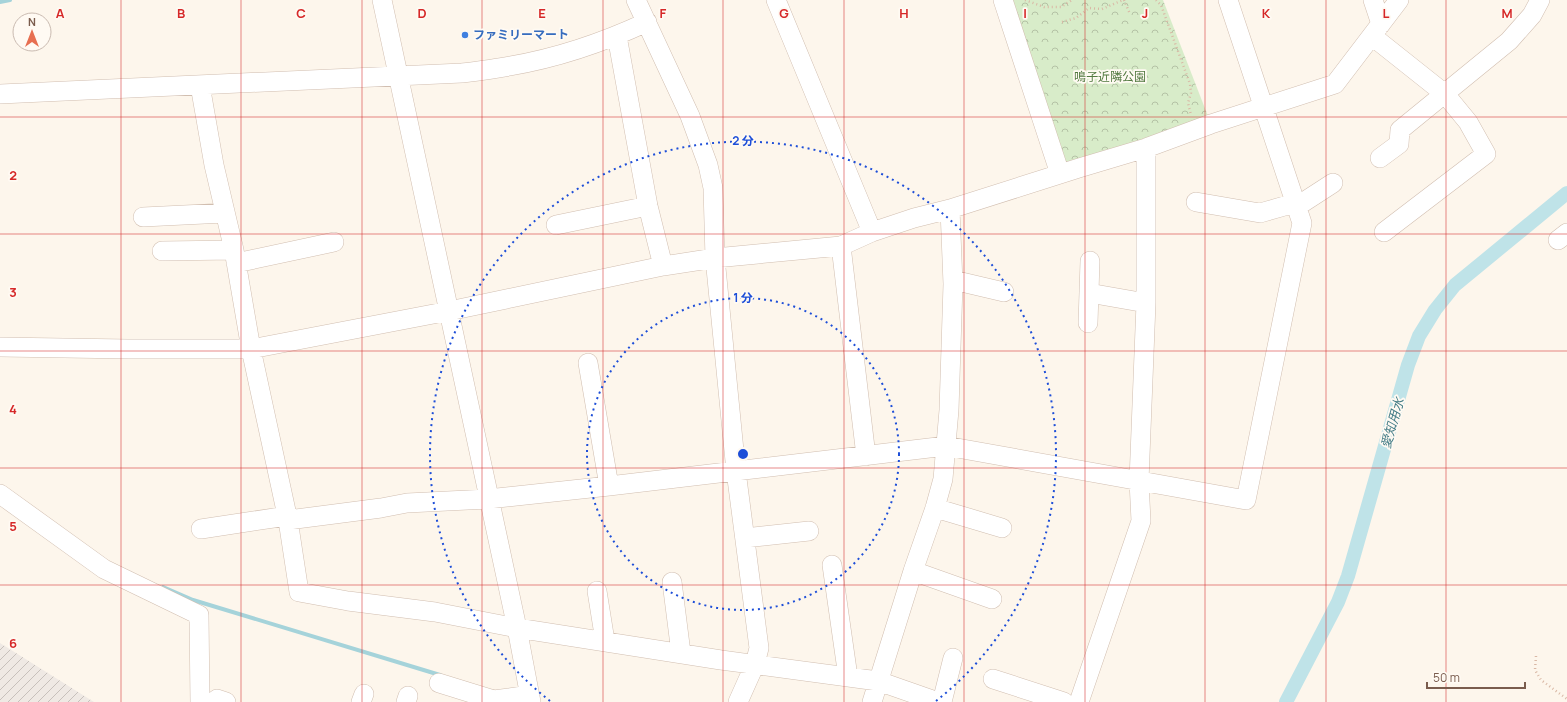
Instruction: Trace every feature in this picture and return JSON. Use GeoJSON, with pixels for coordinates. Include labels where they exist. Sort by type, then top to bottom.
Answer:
{"type":"FeatureCollection","features":[{"type":"Feature","properties":{"kind":"street"},"geometry":{"type":"LineString","coordinates":[[382,0],[488,499],[517,628],[530,699],[494,701],[439,683]]}},
{"type":"Feature","properties":{"kind":"street"},"geometry":{"type":"LineString","coordinates":[[636,0],[690,116],[708,165],[713,188],[715,258],[736,471],[759,648],[755,664],[738,702]]}},
{"type":"Feature","properties":{"kind":"street"},"geometry":{"type":"LineString","coordinates":[[776,0],[872,232]]}},
{"type":"Feature","properties":{"kind":"street"},"geometry":{"type":"LineString","coordinates":[[1003,0],[1060,174]]}},
{"type":"Feature","properties":{"kind":"street"},"geometry":{"type":"LineString","coordinates":[[201,529],[381,508],[407,503],[488,499],[946,446],[1139,482],[1246,500],[1302,223],[1228,0]]}},
{"type":"Feature","properties":{"kind":"street"},"geometry":{"type":"LineString","coordinates":[[1373,0],[1376,30],[1445,94],[1468,122],[1486,154],[1384,232]]}},
{"type":"Feature","properties":{"kind":"street"},"geometry":{"type":"LineString","coordinates":[[0,348],[251,349],[449,311],[663,266],[715,258],[841,246],[872,232],[914,218],[950,209],[1146,148],[1211,124],[1336,84],[1399,0]]}},
{"type":"Feature","properties":{"kind":"street"},"geometry":{"type":"LineString","coordinates":[[1380,158],[1399,144],[1400,130],[1509,41],[1532,15],[1540,0]]}},
{"type":"Feature","properties":{"kind":"street"},"geometry":{"type":"LineString","coordinates":[[0,94],[462,73],[510,66],[545,58],[617,36],[647,22]]}},
{"type":"Feature","properties":{"kind":"street"},"geometry":{"type":"LineString","coordinates":[[617,36],[648,206],[663,266]]}},
{"type":"Feature","properties":{"kind":"street"},"geometry":{"type":"LineString","coordinates":[[200,85],[214,165],[235,256],[251,349],[288,518],[299,592],[348,601],[435,612],[517,628],[878,681],[938,702]]}},
{"type":"Feature","properties":{"kind":"street"},"geometry":{"type":"LineString","coordinates":[[1079,702],[1141,521],[1139,482],[1146,303],[1146,148]]}},
{"type":"Feature","properties":{"kind":"street"},"geometry":{"type":"LineString","coordinates":[[1196,202],[1260,213],[1295,205],[1333,183]]}},
{"type":"Feature","properties":{"kind":"street"},"geometry":{"type":"LineString","coordinates":[[556,225],[648,206]]}},
{"type":"Feature","properties":{"kind":"street"},"geometry":{"type":"LineString","coordinates":[[872,702],[943,479],[949,410],[953,280],[950,209]]}},
{"type":"Feature","properties":{"kind":"street"},"geometry":{"type":"LineString","coordinates":[[143,217],[225,213]]}},
{"type":"Feature","properties":{"kind":"street"},"geometry":{"type":"LineString","coordinates":[[162,251],[235,256],[334,242]]}},
{"type":"Feature","properties":{"kind":"street"},"geometry":{"type":"LineString","coordinates":[[841,246],[866,456]]}},
{"type":"Feature","properties":{"kind":"street"},"geometry":{"type":"LineString","coordinates":[[1088,323],[1090,261]]}},
{"type":"Feature","properties":{"kind":"street"},"geometry":{"type":"LineString","coordinates":[[953,280],[1004,292]]}},
{"type":"Feature","properties":{"kind":"street"},"geometry":{"type":"LineString","coordinates":[[1089,293],[1146,303]]}},
{"type":"Feature","properties":{"kind":"street"},"geometry":{"type":"LineString","coordinates":[[588,363],[609,486]]}},
{"type":"Feature","properties":{"kind":"street"},"geometry":{"type":"LineString","coordinates":[[0,494],[104,569],[199,615],[200,702]]}},
{"type":"Feature","properties":{"kind":"street"},"geometry":{"type":"LineString","coordinates":[[935,508],[1002,528]]}},
{"type":"Feature","properties":{"kind":"street"},"geometry":{"type":"LineString","coordinates":[[745,538],[809,531]]}},
{"type":"Feature","properties":{"kind":"street"},"geometry":{"type":"LineString","coordinates":[[832,565],[848,677]]}},
{"type":"Feature","properties":{"kind":"street"},"geometry":{"type":"LineString","coordinates":[[913,571],[992,599]]}},
{"type":"Feature","properties":{"kind":"street"},"geometry":{"type":"LineString","coordinates":[[672,582],[681,653]]}},
{"type":"Feature","properties":{"kind":"street"},"geometry":{"type":"LineString","coordinates":[[597,591],[605,641]]}},
{"type":"Feature","properties":{"kind":"street"},"geometry":{"type":"LineString","coordinates":[[942,702],[953,658]]}},
{"type":"Feature","properties":{"kind":"street"},"geometry":{"type":"LineString","coordinates":[[993,679],[1064,702]]}},
{"type":"Feature","properties":{"kind":"street"},"geometry":{"type":"LineString","coordinates":[[214,702],[217,699],[226,702]]}},
{"type":"Feature","properties":{"kind":"path"},"geometry":{"type":"LineString","coordinates":[[1025,0],[1044,7],[1061,7],[1072,0]]}},
{"type":"Feature","properties":{"kind":"path"},"geometry":{"type":"LineString","coordinates":[[1062,22],[1076,18],[1089,8],[1102,9],[1124,0],[1130,14]]}},
{"type":"Feature","properties":{"kind":"path"},"geometry":{"type":"LineString","coordinates":[[1156,0],[1161,5],[1190,84],[1191,93],[1188,103],[1196,130]]}},
{"type":"Feature","properties":{"kind":"path"},"geometry":{"type":"LineString","coordinates":[[1536,656],[1536,670],[1542,680],[1567,700]]}},
{"type":"Feature","properties":{"kind":"shaded area"},"geometry":{"type":"Polygon","coordinates":[[[0,643],[94,702],[0,702],[0,643]]]}},
{"type":"Feature","properties":{"kind":"green space","name":"鳴子近隣公園"},"geometry":{"type":"Polygon","coordinates":[[[1003,0],[1163,0],[1211,124],[1060,174],[1003,0]]]}},
{"type":"Feature","properties":{"kind":"waterway"},"geometry":{"type":"LineString","coordinates":[[0,2],[10,0]]}},
{"type":"Feature","properties":{"kind":"waterway","name":"愛知用水"},"geometry":{"type":"LineString","coordinates":[[1286,702],[1338,602],[1348,576],[1408,365],[1419,336],[1435,310],[1455,285],[1567,193]]}},
{"type":"Feature","properties":{"kind":"waterway"},"geometry":{"type":"LineString","coordinates":[[163,587],[193,600],[440,675]]}},
{"type":"Feature","properties":{"kind":"place","name":"ファミリーマート"},"geometry":{"type":"Point","coordinates":[465,35]}}]}
